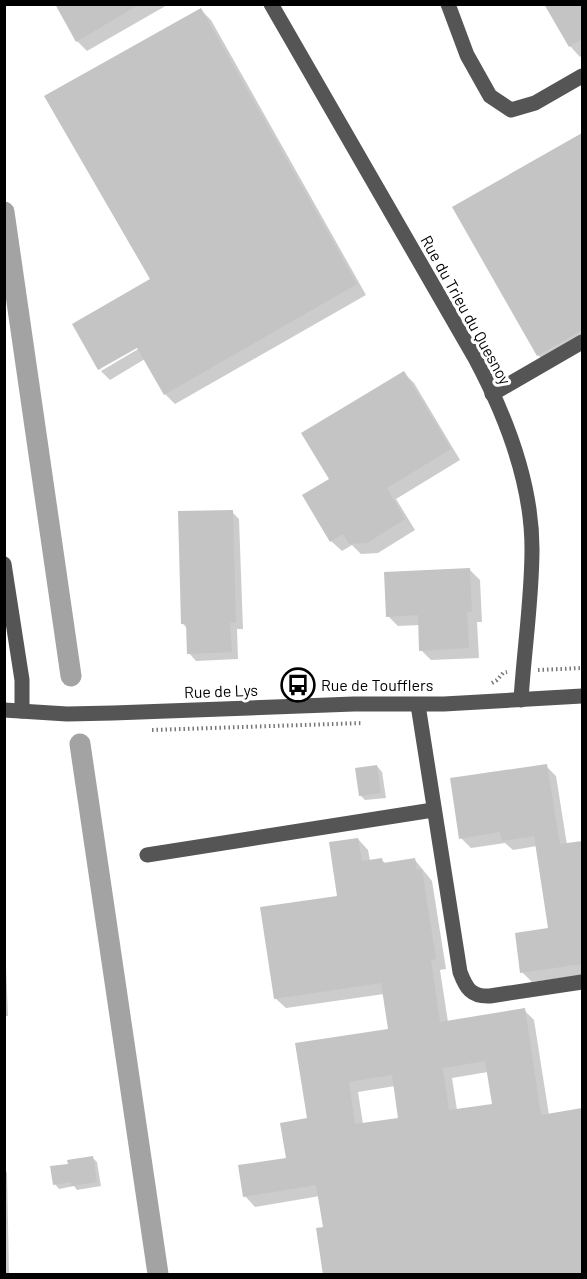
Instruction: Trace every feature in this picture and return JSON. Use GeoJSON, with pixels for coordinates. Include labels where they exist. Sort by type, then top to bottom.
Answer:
{"type":"FeatureCollection","features":[{"type":"Feature","properties":{"kind":"street","name":"Rue du Trieu du Quesnoy"},"geometry":{"type":"LineString","coordinates":[[271,4],[475,358],[492,394],[519,467],[531,521],[531,582],[522,700]]}},
{"type":"Feature","properties":{"kind":"street"},"geometry":{"type":"LineString","coordinates":[[448,4],[467,55],[490,96],[511,111],[535,103],[582,76]]}},
{"type":"Feature","properties":{"kind":"street"},"geometry":{"type":"LineString","coordinates":[[492,394],[582,342]]}},
{"type":"Feature","properties":{"kind":"street"},"geometry":{"type":"LineString","coordinates":[[4,564],[22,680],[22,711]]}},
{"type":"Feature","properties":{"kind":"street","name":"Rue de Lys"},"geometry":{"type":"LineString","coordinates":[[4,710],[88,714],[354,704],[418,705],[582,696]]}},
{"type":"Feature","properties":{"kind":"street"},"geometry":{"type":"LineString","coordinates":[[418,705],[460,972],[468,990],[475,995],[490,996],[582,982]]}},
{"type":"Feature","properties":{"kind":"street"},"geometry":{"type":"LineString","coordinates":[[147,855],[433,810]]}},
{"type":"Feature","properties":{"kind":"building"},"geometry":{"type":"Polygon","coordinates":[[[55,4],[140,4],[76,42],[55,4]]]}},
{"type":"Feature","properties":{"kind":"building"},"geometry":{"type":"Polygon","coordinates":[[[544,4],[582,4],[582,39],[569,47],[544,4]]]}},
{"type":"Feature","properties":{"kind":"building"},"geometry":{"type":"Polygon","coordinates":[[[201,8],[357,284],[164,395],[137,348],[98,370],[72,324],[150,279],[44,96],[201,8]]]}},
{"type":"Feature","properties":{"kind":"building"},"geometry":{"type":"Polygon","coordinates":[[[582,133],[582,330],[537,356],[452,207],[582,133]]]}},
{"type":"Feature","properties":{"kind":"building"},"geometry":{"type":"Polygon","coordinates":[[[404,371],[451,449],[387,488],[405,519],[367,543],[349,544],[343,534],[330,542],[302,495],[329,479],[301,433],[404,371]]]}},
{"type":"Feature","properties":{"kind":"building"},"geometry":{"type":"Polygon","coordinates":[[[233,510],[236,622],[230,623],[232,652],[187,654],[186,624],[181,624],[178,511],[233,510]]]}},
{"type":"Feature","properties":{"kind":"building"},"geometry":{"type":"Polygon","coordinates":[[[470,568],[472,612],[467,612],[469,648],[419,651],[418,615],[386,617],[384,572],[470,568]]]}},
{"type":"Feature","properties":{"kind":"building"},"geometry":{"type":"Polygon","coordinates":[[[547,764],[560,844],[582,841],[582,964],[520,973],[515,933],[548,928],[534,836],[502,841],[500,832],[459,839],[450,778],[547,764]]]}},
{"type":"Feature","properties":{"kind":"building"},"geometry":{"type":"Polygon","coordinates":[[[377,765],[381,793],[359,796],[355,768],[377,765]]]}},
{"type":"Feature","properties":{"kind":"building"},"geometry":{"type":"Polygon","coordinates":[[[358,838],[362,861],[382,858],[383,863],[415,858],[417,870],[422,869],[436,959],[431,960],[440,1022],[525,1008],[541,1115],[582,1108],[582,1275],[323,1275],[316,1228],[323,1227],[316,1185],[243,1197],[238,1165],[286,1158],[280,1123],[307,1118],[295,1043],[388,1029],[381,983],[274,999],[260,907],[337,896],[329,842],[358,838]],[[485,1061],[443,1068],[449,1110],[492,1104],[485,1061]],[[392,1075],[349,1082],[355,1124],[398,1118],[392,1075]]]}},
{"type":"Feature","properties":{"kind":"building"},"geometry":{"type":"Polygon","coordinates":[[[93,1156],[97,1182],[71,1186],[71,1182],[53,1185],[50,1166],[68,1164],[67,1160],[93,1156]]]}},
{"type":"Feature","properties":{"kind":"waterway"},"geometry":{"type":"LineString","coordinates":[[4,212],[71,676]]}},
{"type":"Feature","properties":{"kind":"waterway"},"geometry":{"type":"LineString","coordinates":[[80,744],[158,1274]]}},
{"type":"Feature","properties":{"kind":"place","name":"Rue de Toufflers"},"geometry":{"type":"Point","coordinates":[298,685]}}]}
